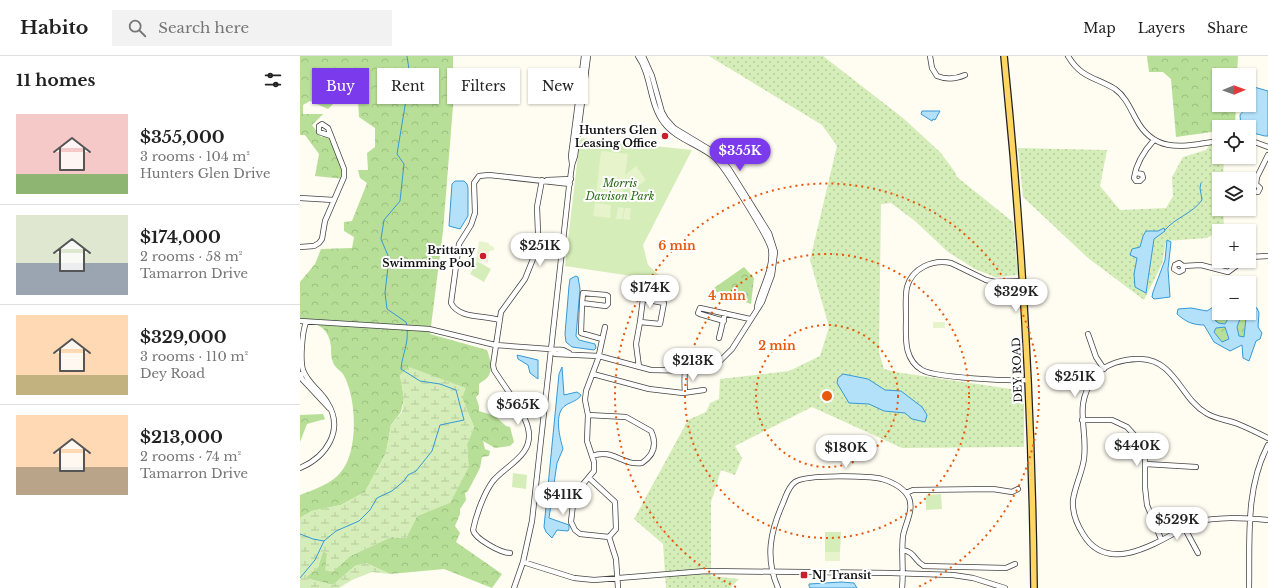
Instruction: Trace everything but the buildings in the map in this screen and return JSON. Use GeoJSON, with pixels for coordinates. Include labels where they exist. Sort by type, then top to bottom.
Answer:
{"type":"FeatureCollection","features":[{"type":"Feature","properties":{"kind":"main road","name":"DEY ROAD"},"geometry":{"type":"LineString","coordinates":[[1004,56],[1015,161],[1023,281],[1028,380],[1034,588]]}},
{"type":"Feature","properties":{"kind":"street"},"geometry":{"type":"LineString","coordinates":[[514,588],[523,562],[532,521],[572,165],[571,156],[584,56]]}},
{"type":"Feature","properties":{"kind":"street"},"geometry":{"type":"LineString","coordinates":[[572,165],[576,156],[588,56]]}},
{"type":"Feature","properties":{"kind":"street"},"geometry":{"type":"LineString","coordinates":[[638,56],[648,76],[655,105],[662,121],[670,130],[715,157],[769,242],[770,262],[756,309]]}},
{"type":"Feature","properties":{"kind":"street"},"geometry":{"type":"LineString","coordinates":[[300,320],[306,322],[411,327],[435,330],[495,345],[551,350],[555,354],[562,352],[599,356],[651,370],[701,370],[718,363],[732,349],[756,309],[762,302],[772,275],[775,252],[771,238],[724,162],[716,154],[674,128],[666,119],[662,112],[652,76],[643,56]]}},
{"type":"Feature","properties":{"kind":"street"},"geometry":{"type":"LineString","coordinates":[[930,56],[932,68],[937,76],[949,79],[966,74]]}},
{"type":"Feature","properties":{"kind":"street"},"geometry":{"type":"LineString","coordinates":[[1068,56],[1078,71],[1115,89],[1124,97],[1140,128],[1154,140],[1174,147],[1212,142]]}},
{"type":"Feature","properties":{"kind":"street"},"geometry":{"type":"LineString","coordinates":[[300,247],[314,246],[322,239],[325,221],[344,177],[344,169],[331,136]]}},
{"type":"Feature","properties":{"kind":"street"},"geometry":{"type":"LineString","coordinates":[[1136,174],[1139,161],[1154,140]]}},
{"type":"Feature","properties":{"kind":"street"},"geometry":{"type":"LineString","coordinates":[[1256,143],[1268,147]]}},
{"type":"Feature","properties":{"kind":"street"},"geometry":{"type":"LineString","coordinates":[[1256,184],[1257,178],[1268,155]]}},
{"type":"Feature","properties":{"kind":"street"},"geometry":{"type":"LineString","coordinates":[[499,320],[465,314],[456,309],[451,303],[459,244],[471,225],[475,213],[474,183],[479,176],[486,174],[570,182]]}},
{"type":"Feature","properties":{"kind":"street"},"geometry":{"type":"LineString","coordinates":[[510,553],[500,551],[475,535],[474,528],[483,502],[493,482],[524,454],[529,440],[529,432],[525,420],[494,370],[495,345],[499,320],[503,308],[528,274],[535,254],[538,233],[537,207],[544,180]]}},
{"type":"Feature","properties":{"kind":"street"},"geometry":{"type":"LineString","coordinates":[[300,198],[334,200]]}},
{"type":"Feature","properties":{"kind":"street"},"geometry":{"type":"LineString","coordinates":[[1256,257],[1268,256]]}},
{"type":"Feature","properties":{"kind":"street"},"geometry":{"type":"LineString","coordinates":[[1023,281],[995,282],[986,280],[951,263],[945,262],[928,264],[915,273],[908,285],[906,341],[907,351],[912,360],[927,372],[996,380],[1028,380]]}},
{"type":"Feature","properties":{"kind":"street"},"geometry":{"type":"LineString","coordinates":[[1183,266],[1205,266],[1212,268]]}},
{"type":"Feature","properties":{"kind":"street"},"geometry":{"type":"LineString","coordinates":[[1213,268],[1228,272],[1233,268]]}},
{"type":"Feature","properties":{"kind":"street"},"geometry":{"type":"LineString","coordinates":[[582,303],[606,306],[609,300],[606,295],[583,294],[582,303],[581,333],[602,339]]}},
{"type":"Feature","properties":{"kind":"street"},"geometry":{"type":"LineString","coordinates":[[639,367],[636,344],[643,299],[664,302],[660,324],[640,322]]}},
{"type":"Feature","properties":{"kind":"street"},"geometry":{"type":"LineString","coordinates":[[724,321],[698,313],[702,307],[750,319]]}},
{"type":"Feature","properties":{"kind":"street"},"geometry":{"type":"LineString","coordinates":[[719,338],[725,313]]}},
{"type":"Feature","properties":{"kind":"street"},"geometry":{"type":"LineString","coordinates":[[306,322],[301,353],[303,370],[311,387]]}},
{"type":"Feature","properties":{"kind":"street"},"geometry":{"type":"LineString","coordinates":[[605,327],[599,356],[586,391],[585,400],[588,416],[586,441],[595,466],[594,471],[589,478],[574,495],[571,522],[575,530],[580,534],[609,537]]}},
{"type":"Feature","properties":{"kind":"street"},"geometry":{"type":"LineString","coordinates":[[1088,334],[1096,357],[1104,369]]}},
{"type":"Feature","properties":{"kind":"street"},"geometry":{"type":"LineString","coordinates":[[553,335],[554,340],[562,352]]}},
{"type":"Feature","properties":{"kind":"street"},"geometry":{"type":"LineString","coordinates":[[685,360],[704,364],[708,356],[690,351],[685,360],[685,393]]}},
{"type":"Feature","properties":{"kind":"street"},"geometry":{"type":"LineString","coordinates":[[550,365],[562,352]]}},
{"type":"Feature","properties":{"kind":"street"},"geometry":{"type":"LineString","coordinates":[[1268,438],[1239,424],[1206,414],[1193,403],[1171,373],[1162,366],[1143,359],[1118,361],[1096,375],[1083,399],[1082,420],[1084,459],[1073,499],[1074,514],[1077,524],[1085,538],[1100,550],[1116,555],[1137,552],[1184,527],[1213,518],[1268,520]]}},
{"type":"Feature","properties":{"kind":"street"},"geometry":{"type":"LineString","coordinates":[[300,374],[331,410],[333,431],[327,448],[316,460],[300,468]]}},
{"type":"Feature","properties":{"kind":"street"},"geometry":{"type":"LineString","coordinates":[[593,374],[650,389],[685,393],[704,390]]}},
{"type":"Feature","properties":{"kind":"street"},"geometry":{"type":"LineString","coordinates":[[588,416],[628,417],[651,431],[654,439],[654,449],[651,455],[642,463],[630,463],[604,452],[592,456]]}},
{"type":"Feature","properties":{"kind":"street"},"geometry":{"type":"LineString","coordinates":[[1082,420],[1112,420],[1127,426],[1132,431],[1143,448],[1146,464],[1146,505],[1161,540]]}},
{"type":"Feature","properties":{"kind":"street"},"geometry":{"type":"LineString","coordinates":[[1249,588],[1250,519],[1254,478],[1268,445]]}},
{"type":"Feature","properties":{"kind":"street"},"geometry":{"type":"LineString","coordinates":[[1146,464],[1196,467]]}},
{"type":"Feature","properties":{"kind":"street"},"geometry":{"type":"LineString","coordinates":[[778,588],[772,571],[771,535],[790,486],[796,481],[818,476],[875,478],[892,483],[906,493],[910,506],[903,536],[902,588]]}},
{"type":"Feature","properties":{"kind":"street"},"geometry":{"type":"LineString","coordinates":[[589,478],[615,502],[616,529],[609,537]]}},
{"type":"Feature","properties":{"kind":"street"},"geometry":{"type":"LineString","coordinates":[[906,493],[914,490],[974,489],[998,489],[1012,492],[1018,489]]}},
{"type":"Feature","properties":{"kind":"street"},"geometry":{"type":"LineString","coordinates":[[1184,527],[1198,553]]}},
{"type":"Feature","properties":{"kind":"street"},"geometry":{"type":"LineString","coordinates":[[609,537],[616,559],[618,588]]}},
{"type":"Feature","properties":{"kind":"street"},"geometry":{"type":"LineString","coordinates":[[902,550],[913,553],[920,564],[924,566],[1006,568],[1015,564]]}},
{"type":"Feature","properties":{"kind":"street"},"geometry":{"type":"LineString","coordinates":[[523,562],[574,578],[594,580],[618,579],[679,572],[772,571],[953,575],[973,578],[1005,588]]}},
{"type":"Feature","properties":{"kind":"green space"},"geometry":{"type":"Polygon","coordinates":[[[300,56],[453,56],[453,68],[447,68],[447,104],[453,104],[443,231],[430,334],[487,350],[491,368],[487,378],[479,384],[479,394],[476,397],[479,411],[495,416],[506,426],[510,427],[514,442],[510,446],[495,448],[483,441],[485,449],[490,451],[489,456],[482,457],[480,468],[468,491],[465,493],[466,500],[460,509],[460,514],[455,526],[460,533],[456,542],[502,574],[492,588],[444,569],[390,574],[366,563],[355,566],[333,585],[305,578],[318,567],[323,551],[327,553],[332,572],[350,556],[391,537],[406,538],[417,516],[450,502],[468,467],[467,444],[474,427],[462,398],[400,375],[404,398],[401,412],[391,425],[386,453],[365,492],[341,505],[312,511],[300,518],[300,495],[322,486],[340,473],[346,464],[353,439],[353,410],[348,384],[343,374],[334,364],[331,357],[330,340],[325,331],[317,325],[300,320],[300,282],[315,264],[321,249],[352,248],[354,237],[344,231],[344,222],[352,221],[367,183],[360,178],[358,170],[368,170],[367,153],[375,147],[375,128],[359,117],[358,104],[369,104],[369,68],[312,68],[312,102],[310,101],[303,105],[303,114],[323,114],[312,125],[321,137],[327,134],[343,164],[344,179],[315,176],[319,154],[305,135],[300,135],[300,56]]]}},
{"type":"Feature","properties":{"kind":"green space"},"geometry":{"type":"Polygon","coordinates":[[[709,56],[823,56],[903,118],[940,152],[957,177],[1013,222],[1018,275],[995,277],[975,269],[948,252],[915,221],[891,203],[881,204],[879,352],[884,369],[895,372],[1024,391],[1024,447],[902,448],[812,407],[735,446],[742,458],[735,475],[721,470],[711,502],[711,576],[739,579],[730,588],[666,588],[663,544],[634,519],[688,420],[706,412],[710,403],[719,399],[720,379],[789,371],[820,356],[829,327],[810,260],[837,146],[822,125],[709,56]]]}},
{"type":"Feature","properties":{"kind":"green space"},"geometry":{"type":"Polygon","coordinates":[[[1147,56],[1238,56],[1237,68],[1212,68],[1212,112],[1236,112],[1235,120],[1212,120],[1212,132],[1176,137],[1171,79],[1163,72],[1149,72],[1147,56]]]}},
{"type":"Feature","properties":{"kind":"green space"},"geometry":{"type":"Polygon","coordinates":[[[317,104],[333,104],[328,109],[317,104]]]}},
{"type":"Feature","properties":{"kind":"green space","name":"Morris Davison Park"},"geometry":{"type":"Polygon","coordinates":[[[580,138],[692,150],[643,245],[648,265],[665,281],[565,266],[580,138]]]}},
{"type":"Feature","properties":{"kind":"green space"},"geometry":{"type":"Polygon","coordinates":[[[1212,144],[1212,164],[1224,164],[1223,172],[1212,172],[1212,216],[1223,216],[1224,224],[1212,224],[1212,235],[1207,238],[1166,241],[1162,264],[1144,300],[1088,258],[1023,197],[1018,148],[1107,150],[1100,186],[1120,210],[1166,208],[1173,196],[1172,177],[1183,157],[1206,150],[1212,144]]]}},
{"type":"Feature","properties":{"kind":"green space"},"geometry":{"type":"Polygon","coordinates":[[[601,151],[628,154],[625,175],[636,166],[646,180],[632,191],[625,178],[622,198],[596,195],[601,151]]]}},
{"type":"Feature","properties":{"kind":"green space"},"geometry":{"type":"Polygon","coordinates":[[[595,203],[611,205],[610,218],[593,216],[595,203]]]}},
{"type":"Feature","properties":{"kind":"green space"},"geometry":{"type":"Polygon","coordinates":[[[618,207],[624,208],[622,219],[616,219],[618,207]]]}},
{"type":"Feature","properties":{"kind":"green space"},"geometry":{"type":"Polygon","coordinates":[[[625,208],[631,208],[630,220],[623,219],[625,208]]]}},
{"type":"Feature","properties":{"kind":"green space","name":"Brittany Swimming Pool"},"geometry":{"type":"Polygon","coordinates":[[[479,241],[489,243],[489,245],[494,247],[494,250],[489,251],[488,262],[476,261],[479,241]]]}},
{"type":"Feature","properties":{"kind":"green space"},"geometry":{"type":"Polygon","coordinates":[[[477,261],[491,269],[484,282],[470,274],[477,261]]]}},
{"type":"Feature","properties":{"kind":"green space"},"geometry":{"type":"Polygon","coordinates":[[[744,267],[754,278],[751,304],[711,290],[744,267]]]}},
{"type":"Feature","properties":{"kind":"green space"},"geometry":{"type":"Polygon","coordinates":[[[1215,320],[1227,320],[1225,324],[1218,323],[1215,320]]]}},
{"type":"Feature","properties":{"kind":"green space"},"geometry":{"type":"Polygon","coordinates":[[[1240,320],[1246,320],[1244,337],[1239,336],[1237,327],[1240,320]]]}},
{"type":"Feature","properties":{"kind":"green space"},"geometry":{"type":"Polygon","coordinates":[[[933,322],[945,322],[945,328],[933,328],[933,322]]]}},
{"type":"Feature","properties":{"kind":"green space"},"geometry":{"type":"Polygon","coordinates":[[[1225,327],[1229,340],[1222,342],[1214,332],[1216,328],[1225,327]]]}},
{"type":"Feature","properties":{"kind":"green space"},"geometry":{"type":"Polygon","coordinates":[[[409,367],[466,388],[462,398],[474,427],[467,444],[469,467],[450,503],[417,516],[406,538],[391,537],[350,556],[332,572],[325,570],[327,553],[323,551],[318,567],[305,578],[333,585],[355,566],[366,563],[390,574],[372,572],[352,580],[339,588],[300,588],[300,518],[312,511],[341,505],[365,492],[386,453],[391,425],[402,412],[404,398],[400,375],[409,367]]]}},
{"type":"Feature","properties":{"kind":"green space"},"geometry":{"type":"Polygon","coordinates":[[[323,414],[325,419],[307,424],[300,442],[300,415],[323,414]]]}},
{"type":"Feature","properties":{"kind":"green space"},"geometry":{"type":"Polygon","coordinates":[[[513,473],[527,475],[526,489],[512,487],[513,473]]]}},
{"type":"Feature","properties":{"kind":"green space"},"geometry":{"type":"Polygon","coordinates":[[[941,494],[942,509],[926,510],[926,495],[941,494]]]}},
{"type":"Feature","properties":{"kind":"green space"},"geometry":{"type":"Polygon","coordinates":[[[825,532],[841,532],[840,552],[825,552],[825,532]]]}},
{"type":"Feature","properties":{"kind":"green space"},"geometry":{"type":"Polygon","coordinates":[[[825,552],[840,552],[840,561],[825,561],[825,552]]]}},
{"type":"Feature","properties":{"kind":"water"},"geometry":{"type":"Polygon","coordinates":[[[1256,88],[1268,91],[1268,136],[1256,134],[1256,120],[1240,120],[1240,115],[1242,112],[1256,112],[1256,88]]]}},
{"type":"Feature","properties":{"kind":"water"},"geometry":{"type":"Polygon","coordinates":[[[922,111],[940,111],[935,120],[933,119],[932,121],[921,114],[922,111]]]}},
{"type":"Feature","properties":{"kind":"water"},"geometry":{"type":"Polygon","coordinates":[[[455,181],[464,181],[468,188],[468,216],[460,229],[449,226],[452,184],[455,181]]]}},
{"type":"Feature","properties":{"kind":"water"},"geometry":{"type":"Polygon","coordinates":[[[1164,228],[1165,231],[1154,239],[1146,293],[1135,287],[1134,274],[1137,258],[1130,255],[1132,249],[1140,247],[1146,231],[1158,231],[1164,228]]]}},
{"type":"Feature","properties":{"kind":"water"},"geometry":{"type":"Polygon","coordinates":[[[1167,240],[1171,242],[1168,269],[1170,297],[1154,299],[1152,297],[1153,292],[1165,260],[1167,240]]]}},
{"type":"Feature","properties":{"kind":"water"},"geometry":{"type":"Polygon","coordinates":[[[576,276],[578,277],[580,289],[576,336],[579,340],[595,344],[596,348],[594,350],[572,347],[566,342],[565,334],[570,279],[576,276]]]}},
{"type":"Feature","properties":{"kind":"water"},"geometry":{"type":"Polygon","coordinates":[[[1191,308],[1207,311],[1212,308],[1212,320],[1215,320],[1218,323],[1225,324],[1227,320],[1240,320],[1237,327],[1239,336],[1244,337],[1246,320],[1256,320],[1257,308],[1259,313],[1258,327],[1262,333],[1260,339],[1256,341],[1249,361],[1243,358],[1242,345],[1230,351],[1214,342],[1204,325],[1190,322],[1177,314],[1178,309],[1191,308]],[[1225,327],[1216,328],[1214,332],[1222,342],[1229,339],[1225,327]]]}},
{"type":"Feature","properties":{"kind":"water"},"geometry":{"type":"Polygon","coordinates":[[[517,355],[538,360],[538,379],[530,373],[528,365],[518,359],[517,355]]]}},
{"type":"Feature","properties":{"kind":"water"},"geometry":{"type":"Polygon","coordinates":[[[562,367],[564,395],[577,392],[581,395],[577,400],[566,405],[560,414],[558,426],[563,449],[557,463],[549,518],[569,525],[569,529],[568,531],[557,530],[552,538],[546,532],[544,527],[559,374],[562,367]]]}},
{"type":"Feature","properties":{"kind":"water"},"geometry":{"type":"Polygon","coordinates":[[[843,374],[868,379],[885,390],[901,391],[922,407],[927,415],[925,422],[912,419],[905,413],[884,411],[869,404],[849,403],[837,383],[838,378],[843,374]]]}},
{"type":"Feature","properties":{"kind":"water"},"geometry":{"type":"Polygon","coordinates":[[[841,582],[854,583],[857,588],[810,588],[809,586],[809,584],[841,582]]]}},
{"type":"Feature","properties":{"kind":"waterway"},"geometry":{"type":"LineString","coordinates":[[407,56],[410,76],[397,154],[404,164],[400,201],[384,220],[381,239],[389,258],[385,293],[387,309],[406,322],[407,326]]}},
{"type":"Feature","properties":{"kind":"waterway"},"geometry":{"type":"LineString","coordinates":[[1165,230],[1174,222],[1194,209],[1202,200],[1200,188],[1201,183]]}},
{"type":"Feature","properties":{"kind":"waterway"},"geometry":{"type":"LineString","coordinates":[[300,534],[324,541],[336,531],[359,521],[370,510],[377,498],[392,491],[404,481],[408,475],[416,471],[432,451],[440,425],[464,420],[456,390],[440,384],[420,381],[401,369],[407,339],[407,329]]}},
{"type":"Feature","properties":{"kind":"waterway"},"geometry":{"type":"LineString","coordinates":[[300,578],[315,560],[324,541]]}},
{"type":"Feature","properties":{"kind":"place","name":"Hunters Glen Leasing Office"},"geometry":{"type":"Point","coordinates":[665,136]}},
{"type":"Feature","properties":{"kind":"place","name":"Brittany Swimming Pool"},"geometry":{"type":"Point","coordinates":[483,256]}},
{"type":"Feature","properties":{"kind":"place","name":"NJ Transit"},"geometry":{"type":"Point","coordinates":[804,575]}}]}
